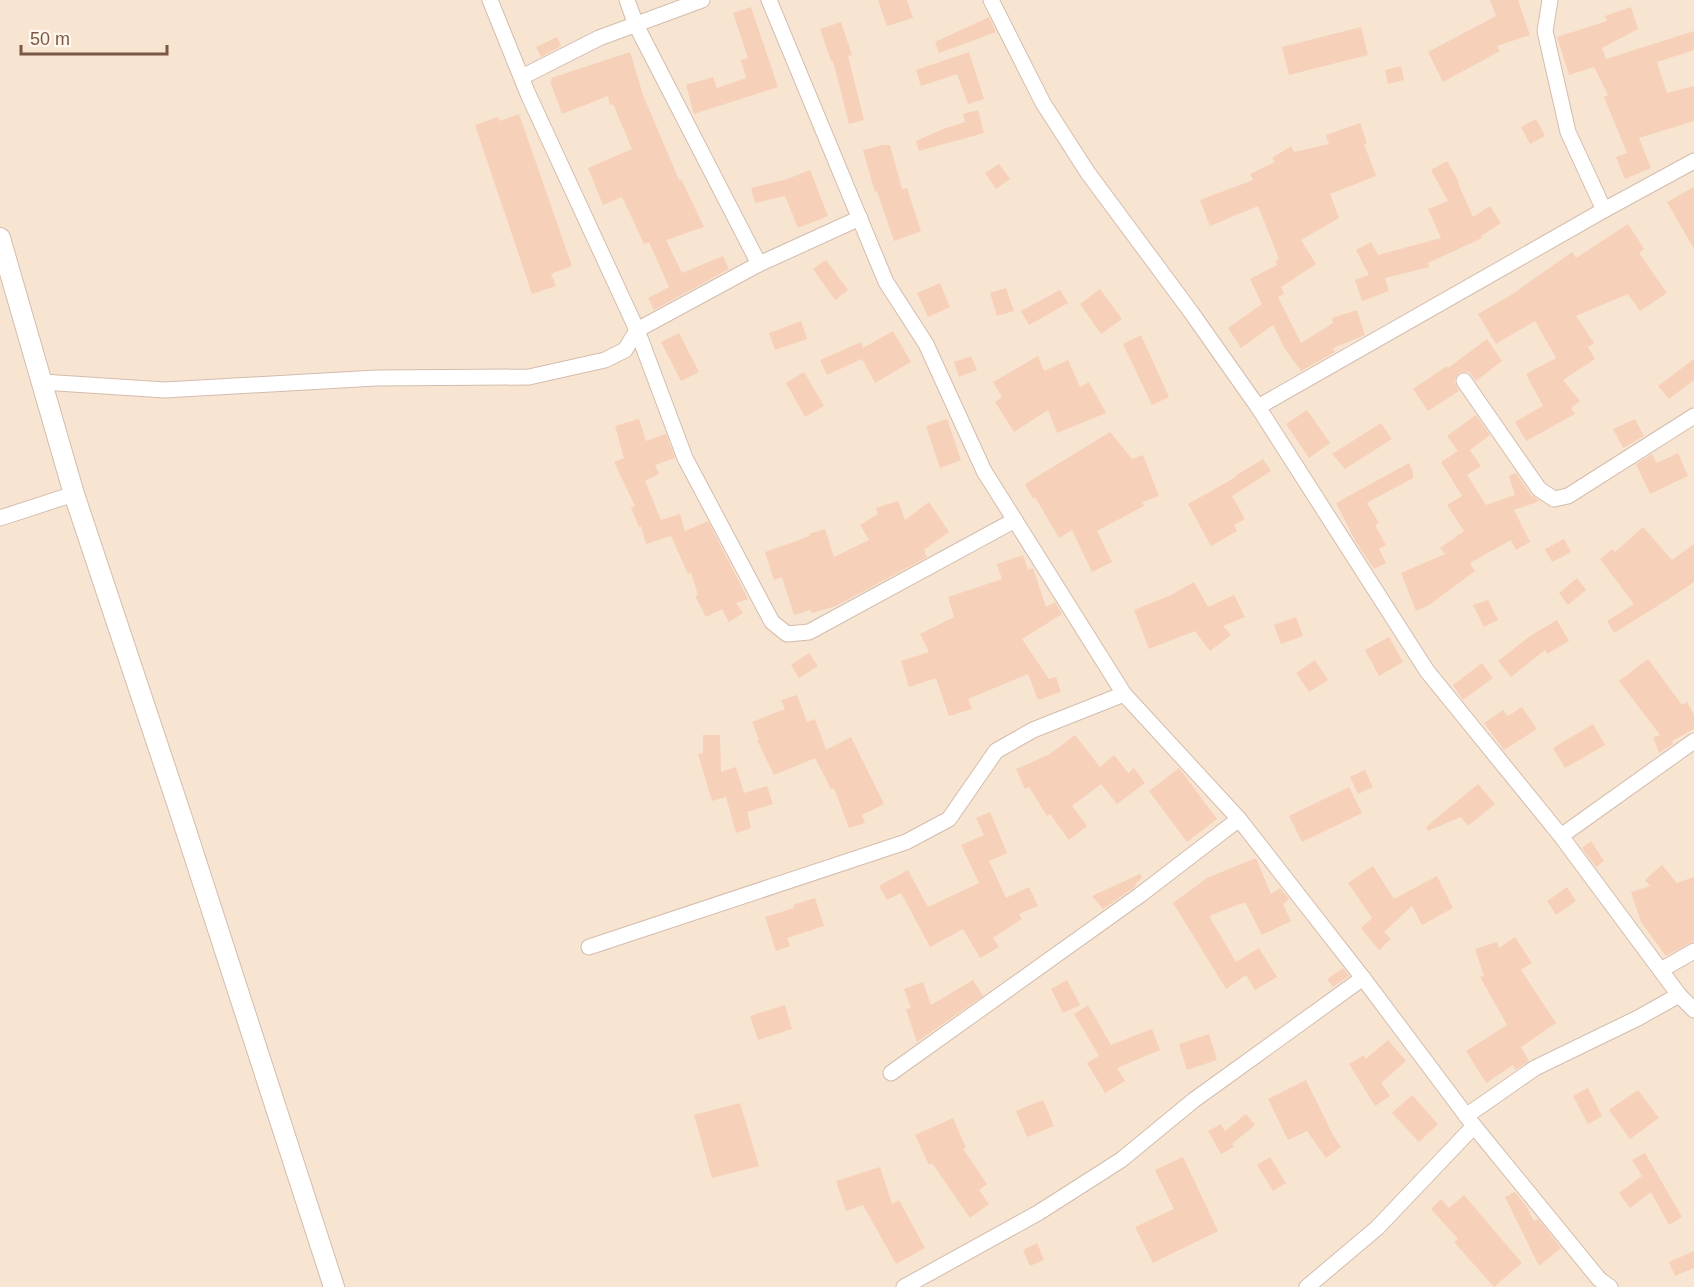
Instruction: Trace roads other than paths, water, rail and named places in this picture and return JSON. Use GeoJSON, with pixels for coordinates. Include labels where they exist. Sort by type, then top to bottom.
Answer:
{"type":"FeatureCollection","features":[{"type":"Feature","properties":{"kind":"street"},"geometry":{"type":"LineString","coordinates":[[490,0],[522,77],[637,330],[686,458],[772,622],[787,634],[809,632],[1015,520]]}},
{"type":"Feature","properties":{"kind":"street"},"geometry":{"type":"LineString","coordinates":[[627,0],[636,25],[759,264]]}},
{"type":"Feature","properties":{"kind":"street"},"geometry":{"type":"LineString","coordinates":[[522,77],[599,38],[702,0]]}},
{"type":"Feature","properties":{"kind":"street"},"geometry":{"type":"LineString","coordinates":[[769,0],[886,282],[926,344],[984,471],[1124,694],[1239,819],[1363,978],[1470,1121],[1599,1279],[1610,1287]]}},
{"type":"Feature","properties":{"kind":"street"},"geometry":{"type":"LineString","coordinates":[[991,0],[1043,103],[1088,173],[1258,407],[1427,671],[1561,836],[1679,995],[1694,1010]]}},
{"type":"Feature","properties":{"kind":"street"},"geometry":{"type":"LineString","coordinates":[[1550,0],[1545,31],[1568,132],[1604,210]]}},
{"type":"Feature","properties":{"kind":"street"},"geometry":{"type":"LineString","coordinates":[[1258,407],[1694,161]]}},
{"type":"Feature","properties":{"kind":"street"},"geometry":{"type":"LineString","coordinates":[[42,382],[165,390],[376,378],[529,376],[605,360],[625,350],[637,330],[759,264],[860,218]]}},
{"type":"Feature","properties":{"kind":"street"},"geometry":{"type":"LineString","coordinates":[[0,238],[74,494],[334,1287]]}},
{"type":"Feature","properties":{"kind":"street"},"geometry":{"type":"LineString","coordinates":[[1464,381],[1539,489],[1554,499],[1568,496],[1694,416]]}},
{"type":"Feature","properties":{"kind":"street"},"geometry":{"type":"LineString","coordinates":[[0,518],[74,494]]}},
{"type":"Feature","properties":{"kind":"street"},"geometry":{"type":"LineString","coordinates":[[589,946],[906,842],[949,819],[996,751],[1033,730],[1124,694]]}},
{"type":"Feature","properties":{"kind":"street"},"geometry":{"type":"LineString","coordinates":[[1561,836],[1694,741]]}},
{"type":"Feature","properties":{"kind":"street"},"geometry":{"type":"LineString","coordinates":[[891,1073],[1140,895],[1239,819]]}},
{"type":"Feature","properties":{"kind":"street"},"geometry":{"type":"LineString","coordinates":[[1661,970],[1694,951]]}},
{"type":"Feature","properties":{"kind":"street"},"geometry":{"type":"LineString","coordinates":[[903,1287],[1038,1213],[1120,1160],[1194,1100],[1363,978]]}},
{"type":"Feature","properties":{"kind":"street"},"geometry":{"type":"LineString","coordinates":[[1307,1287],[1377,1228],[1470,1121],[1536,1068],[1638,1018],[1679,995]]}}]}
